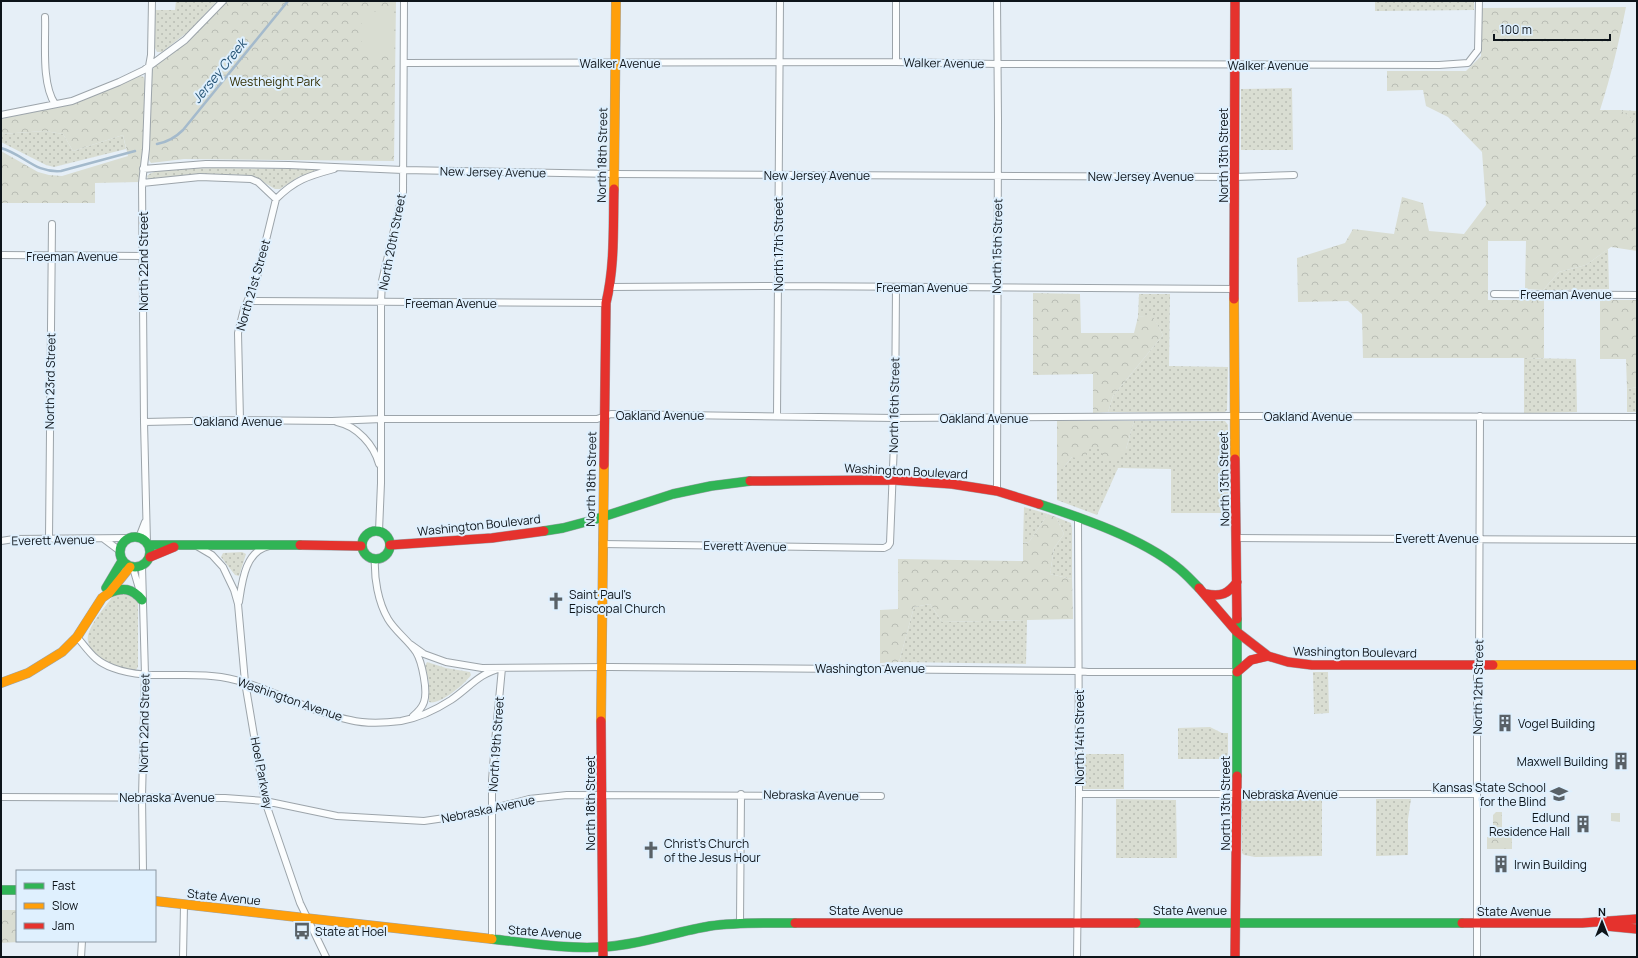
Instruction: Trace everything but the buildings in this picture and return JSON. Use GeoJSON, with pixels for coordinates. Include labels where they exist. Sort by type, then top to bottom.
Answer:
{"type":"FeatureCollection","features":[{"type":"Feature","properties":{"kind":"street","name":"North 22nd Street"},"geometry":{"type":"LineString","coordinates":[[148,544],[145,522],[142,183],[146,149],[149,66],[151,56],[152,1]]}},
{"type":"Feature","properties":{"kind":"street"},"geometry":{"type":"LineString","coordinates":[[1,114],[66,102],[119,82],[149,66],[185,40],[222,1]]}},
{"type":"Feature","properties":{"kind":"street","name":"North 20th Street"},"geometry":{"type":"LineString","coordinates":[[379,531],[382,419],[381,302],[382,281],[402,192],[404,1]]}},
{"type":"Feature","properties":{"kind":"street","name":"North 18th Street"},"geometry":{"type":"LineString","coordinates":[[603,957],[602,516],[606,303],[610,287],[613,254],[616,1]]}},
{"type":"Feature","properties":{"kind":"street","name":"North 17th Street"},"geometry":{"type":"LineString","coordinates":[[777,416],[780,1]]}},
{"type":"Feature","properties":{"kind":"street"},"geometry":{"type":"LineString","coordinates":[[896,1],[896,62]]}},
{"type":"Feature","properties":{"kind":"street","name":"North 15th Street"},"geometry":{"type":"LineString","coordinates":[[997,1],[997,491]]}},
{"type":"Feature","properties":{"kind":"street","name":"North 13th Street"},"geometry":{"type":"LineString","coordinates":[[1235,1],[1234,416],[1237,538],[1238,794],[1235,957]]}},
{"type":"Feature","properties":{"kind":"street","name":"Walker Avenue"},"geometry":{"type":"LineString","coordinates":[[404,63],[896,62],[1235,66],[1294,64],[1376,66],[1439,65],[1468,63],[1478,50],[1479,1]]}},
{"type":"Feature","properties":{"kind":"street"},"geometry":{"type":"LineString","coordinates":[[45,17],[47,85],[51,99],[55,104]]}},
{"type":"Feature","properties":{"kind":"street","name":"New Jersey Avenue"},"geometry":{"type":"LineString","coordinates":[[143,169],[206,164],[614,174],[1294,176]]}},
{"type":"Feature","properties":{"kind":"street","name":"New Jersey Avenue"},"geometry":{"type":"LineString","coordinates":[[276,199],[287,188],[304,177],[340,167]]}},
{"type":"Feature","properties":{"kind":"street"},"geometry":{"type":"LineString","coordinates":[[142,183],[200,177],[250,179],[258,182],[276,199]]}},
{"type":"Feature","properties":{"kind":"street","name":"North 21st Street"},"geometry":{"type":"LineString","coordinates":[[240,420],[238,333],[244,309],[256,281],[276,199]]}},
{"type":"Feature","properties":{"kind":"street","name":"North 23rd Street"},"geometry":{"type":"LineString","coordinates":[[49,538],[52,224]]}},
{"type":"Feature","properties":{"kind":"street","name":"Freeman Avenue"},"geometry":{"type":"LineString","coordinates":[[1,255],[143,256]]}},
{"type":"Feature","properties":{"kind":"street","name":"Freeman Avenue"},"geometry":{"type":"LineString","coordinates":[[610,287],[778,286],[896,288],[997,287],[1235,289]]}},
{"type":"Feature","properties":{"kind":"street","name":"North 16th Street"},"geometry":{"type":"LineString","coordinates":[[888,546],[890,543],[895,418],[896,288]]}},
{"type":"Feature","properties":{"kind":"street","name":"Freeman Avenue"},"geometry":{"type":"LineString","coordinates":[[1494,294],[1637,295]]}},
{"type":"Feature","properties":{"kind":"street","name":"Freeman Avenue"},"geometry":{"type":"LineString","coordinates":[[248,301],[606,303]]}},
{"type":"Feature","properties":{"kind":"street","name":"Oakland Avenue"},"geometry":{"type":"LineString","coordinates":[[144,422],[240,420],[332,421],[382,419],[597,419],[611,414],[895,418],[1234,416],[1637,417]]}},
{"type":"Feature","properties":{"kind":"street","name":"North 12th Street"},"geometry":{"type":"LineString","coordinates":[[1477,957],[1477,673],[1479,665],[1480,416]]}},
{"type":"Feature","properties":{"kind":"street","name":"Oakland Avenue"},"geometry":{"type":"LineString","coordinates":[[332,421],[341,423],[358,432],[375,452],[379,463],[381,483]]}},
{"type":"Feature","properties":{"kind":"street","name":"Washington Boulevard"},"geometry":{"type":"LineString","coordinates":[[390,545],[492,538],[563,528],[593,520],[675,493],[745,481],[892,480],[952,484],[997,491],[1078,517],[1139,543],[1176,566],[1206,594],[1237,632],[1268,656],[1288,662],[1312,665],[1637,665]]}},
{"type":"Feature","properties":{"kind":"street","name":"North 14th Street"},"geometry":{"type":"LineString","coordinates":[[1077,957],[1076,922],[1079,794],[1078,517]]}},
{"type":"Feature","properties":{"kind":"street"},"geometry":{"type":"LineString","coordinates":[[106,596],[105,589],[122,560],[120,551],[122,543],[140,534],[145,522]]}},
{"type":"Feature","properties":{"kind":"street"},"geometry":{"type":"LineString","coordinates":[[379,531],[387,536],[390,545],[386,555],[375,559],[367,557],[361,546],[363,538],[366,534],[379,531]]}},
{"type":"Feature","properties":{"kind":"street","name":"Everett Avenue"},"geometry":{"type":"LineString","coordinates":[[1,541],[49,538],[133,538]]}},
{"type":"Feature","properties":{"kind":"street"},"geometry":{"type":"LineString","coordinates":[[133,538],[144,540],[148,544],[150,557]]}},
{"type":"Feature","properties":{"kind":"street","name":"Everett Avenue"},"geometry":{"type":"LineString","coordinates":[[1237,538],[1480,538],[1637,540]]}},
{"type":"Feature","properties":{"kind":"street","name":"Everett Avenue"},"geometry":{"type":"LineString","coordinates":[[104,539],[120,551]]}},
{"type":"Feature","properties":{"kind":"street"},"geometry":{"type":"LineString","coordinates":[[148,544],[278,544],[361,546]]}},
{"type":"Feature","properties":{"kind":"street","name":"Hoel Parkway"},"geometry":{"type":"LineString","coordinates":[[194,544],[212,555],[222,567],[229,578],[238,604],[245,682],[266,801],[300,903],[326,957]]}},
{"type":"Feature","properties":{"kind":"street","name":"Hoel Parkway"},"geometry":{"type":"LineString","coordinates":[[238,604],[245,574],[253,554],[266,547],[278,544]]}},
{"type":"Feature","properties":{"kind":"street","name":"Everett Avenue"},"geometry":{"type":"LineString","coordinates":[[602,544],[884,548],[888,546]]}},
{"type":"Feature","properties":{"kind":"street"},"geometry":{"type":"LineString","coordinates":[[1,683],[15,679],[40,667],[62,652],[77,637],[106,596],[135,567],[150,557],[181,545]]}},
{"type":"Feature","properties":{"kind":"street"},"geometry":{"type":"LineString","coordinates":[[375,559],[376,578],[382,605],[388,619],[416,652],[424,676],[425,701],[419,712],[402,720]]}},
{"type":"Feature","properties":{"kind":"street"},"geometry":{"type":"LineString","coordinates":[[122,560],[135,567]]}},
{"type":"Feature","properties":{"kind":"street","name":"North 22nd Street"},"geometry":{"type":"LineString","coordinates":[[135,567],[142,600],[145,675],[142,797],[143,870]]}},
{"type":"Feature","properties":{"kind":"street"},"geometry":{"type":"LineString","coordinates":[[1206,594],[1224,596],[1230,592],[1237,582]]}},
{"type":"Feature","properties":{"kind":"street"},"geometry":{"type":"LineString","coordinates":[[106,596],[121,589],[132,589],[142,600]]}},
{"type":"Feature","properties":{"kind":"street","name":"Washington Avenue"},"geometry":{"type":"LineString","coordinates":[[77,637],[92,657],[101,664],[126,673],[145,675],[220,676],[245,682],[333,716],[349,720],[373,722],[402,720],[418,716],[451,700],[483,675],[502,668]]}},
{"type":"Feature","properties":{"kind":"street","name":"Washington Avenue"},"geometry":{"type":"LineString","coordinates":[[410,644],[424,654],[446,662],[473,668],[602,667],[1237,672]]}},
{"type":"Feature","properties":{"kind":"street"},"geometry":{"type":"LineString","coordinates":[[1237,672],[1250,660],[1259,656],[1268,656]]}},
{"type":"Feature","properties":{"kind":"street","name":"North 19th Street"},"geometry":{"type":"LineString","coordinates":[[492,940],[495,742],[502,668]]}},
{"type":"Feature","properties":{"kind":"street"},"geometry":{"type":"LineString","coordinates":[[740,923],[741,794]]}},
{"type":"Feature","properties":{"kind":"street","name":"Nebraska Avenue"},"geometry":{"type":"LineString","coordinates":[[1,797],[225,798],[266,801],[337,816],[410,821],[447,819],[529,799],[548,796],[741,794],[881,796]]}},
{"type":"Feature","properties":{"kind":"street","name":"Nebraska Avenue"},"geometry":{"type":"LineString","coordinates":[[1079,794],[1477,794]]}},
{"type":"Feature","properties":{"kind":"street"},"geometry":{"type":"LineString","coordinates":[[1,890],[16,890]]}},
{"type":"Feature","properties":{"kind":"street","name":"State Avenue"},"geometry":{"type":"LineString","coordinates":[[156,902],[562,947],[602,947],[626,944],[710,926],[740,923],[1582,923],[1637,919]]}},
{"type":"Feature","properties":{"kind":"street"},"geometry":{"type":"LineString","coordinates":[[183,957],[184,905]]}},
{"type":"Feature","properties":{"kind":"street","name":"State Avenue"},"geometry":{"type":"LineString","coordinates":[[1582,923],[1637,929]]}},
{"type":"Feature","properties":{"kind":"street"},"geometry":{"type":"LineString","coordinates":[[81,957],[82,942]]}},
{"type":"Feature","properties":{"kind":"green space"},"geometry":{"type":"Polygon","coordinates":[[[176,1],[217,1],[189,31],[162,52],[157,52],[155,48],[155,10],[175,10],[176,1]]]}},
{"type":"Feature","properties":{"kind":"green space","name":"Westheight Park"},"geometry":{"type":"Polygon","coordinates":[[[227,1],[396,1],[394,161],[184,159],[151,163],[149,160],[151,71],[157,64],[198,31],[227,1]]]}},
{"type":"Feature","properties":{"kind":"green space"},"geometry":{"type":"Polygon","coordinates":[[[1375,1],[1474,1],[1474,10],[1375,11],[1375,1]]]}},
{"type":"Feature","properties":{"kind":"green space"},"geometry":{"type":"Polygon","coordinates":[[[1626,7],[1621,33],[1600,110],[1621,110],[1637,123],[1637,251],[1611,247],[1586,265],[1559,272],[1543,290],[1525,289],[1526,241],[1488,241],[1488,300],[1544,300],[1544,358],[1363,358],[1362,314],[1348,301],[1298,302],[1297,258],[1345,243],[1353,229],[1394,234],[1402,197],[1423,203],[1429,231],[1464,234],[1486,205],[1482,152],[1448,117],[1426,106],[1423,90],[1387,91],[1387,71],[1466,71],[1481,56],[1482,8],[1626,7]]]}},
{"type":"Feature","properties":{"kind":"green space"},"geometry":{"type":"Polygon","coordinates":[[[362,12],[394,12],[394,54],[362,54],[362,12]]]}},
{"type":"Feature","properties":{"kind":"green space"},"geometry":{"type":"Polygon","coordinates":[[[140,76],[144,77],[145,83],[143,143],[139,182],[95,183],[95,203],[1,203],[1,151],[38,172],[62,176],[128,156],[123,135],[73,151],[63,134],[45,131],[1,134],[1,119],[73,104],[140,76]]]}},
{"type":"Feature","properties":{"kind":"green space"},"geometry":{"type":"Polygon","coordinates":[[[1292,88],[1293,150],[1241,150],[1241,89],[1292,88]]]}},
{"type":"Feature","properties":{"kind":"green space"},"geometry":{"type":"Polygon","coordinates":[[[1621,110],[1637,111],[1637,123],[1636,123],[1621,110]]]}},
{"type":"Feature","properties":{"kind":"green space"},"geometry":{"type":"Polygon","coordinates":[[[45,131],[63,134],[73,151],[123,135],[126,149],[54,167],[46,165],[1,142],[1,134],[45,131]]]}},
{"type":"Feature","properties":{"kind":"green space"},"geometry":{"type":"Polygon","coordinates":[[[168,169],[314,169],[315,172],[300,176],[280,189],[275,189],[248,175],[197,174],[150,179],[148,179],[147,176],[152,173],[168,169]]]}},
{"type":"Feature","properties":{"kind":"green space"},"geometry":{"type":"Polygon","coordinates":[[[1608,249],[1609,289],[1543,290],[1559,272],[1586,265],[1608,249]]]}},
{"type":"Feature","properties":{"kind":"green space"},"geometry":{"type":"Polygon","coordinates":[[[1033,293],[1080,294],[1081,333],[1134,333],[1138,317],[1152,315],[1163,335],[1113,396],[1108,412],[1093,413],[1093,374],[1033,375],[1033,293]]]}},
{"type":"Feature","properties":{"kind":"green space"},"geometry":{"type":"Polygon","coordinates":[[[1139,294],[1170,294],[1169,366],[1228,367],[1227,410],[1224,413],[1108,412],[1113,396],[1163,335],[1152,316],[1138,317],[1139,294]]]}},
{"type":"Feature","properties":{"kind":"green space"},"geometry":{"type":"Polygon","coordinates":[[[1600,300],[1637,300],[1637,387],[1627,389],[1626,359],[1600,359],[1600,300]]]}},
{"type":"Feature","properties":{"kind":"green space"},"geometry":{"type":"Polygon","coordinates":[[[1524,358],[1576,359],[1577,412],[1524,413],[1524,358]]]}},
{"type":"Feature","properties":{"kind":"green space"},"geometry":{"type":"Polygon","coordinates":[[[1637,387],[1637,412],[1627,412],[1627,389],[1637,387]]]}},
{"type":"Feature","properties":{"kind":"green space"},"geometry":{"type":"Polygon","coordinates":[[[1057,421],[1134,421],[1126,449],[1113,461],[1103,460],[1102,449],[1089,449],[1083,460],[1072,457],[1064,467],[1057,467],[1057,421]]]}},
{"type":"Feature","properties":{"kind":"green space"},"geometry":{"type":"Polygon","coordinates":[[[1134,421],[1225,421],[1228,425],[1228,513],[1171,513],[1171,469],[1118,468],[1097,515],[1057,500],[1057,467],[1064,467],[1072,457],[1089,449],[1126,449],[1134,421]]]}},
{"type":"Feature","properties":{"kind":"green space"},"geometry":{"type":"Polygon","coordinates":[[[1024,507],[1048,514],[1029,542],[1023,543],[1024,507]]]}},
{"type":"Feature","properties":{"kind":"green space"},"geometry":{"type":"Polygon","coordinates":[[[1048,514],[1056,517],[1064,534],[1054,548],[1050,574],[1072,579],[1073,619],[942,622],[930,604],[914,607],[899,662],[880,663],[880,610],[898,609],[898,559],[1023,561],[1023,543],[1029,542],[1048,514]]]}},
{"type":"Feature","properties":{"kind":"green space"},"geometry":{"type":"Polygon","coordinates":[[[1056,517],[1071,523],[1072,579],[1050,574],[1054,548],[1064,534],[1056,517]]]}},
{"type":"Feature","properties":{"kind":"green space"},"geometry":{"type":"Polygon","coordinates":[[[242,552],[246,554],[239,576],[235,575],[221,557],[223,553],[242,552]]]}},
{"type":"Feature","properties":{"kind":"green space"},"geometry":{"type":"Polygon","coordinates":[[[129,592],[138,600],[138,667],[135,671],[119,667],[102,659],[90,647],[88,640],[89,632],[94,622],[113,596],[117,593],[129,592]]]}},
{"type":"Feature","properties":{"kind":"green space"},"geometry":{"type":"Polygon","coordinates":[[[930,604],[942,622],[1027,620],[1026,664],[899,662],[914,607],[930,604]]]}},
{"type":"Feature","properties":{"kind":"green space"},"geometry":{"type":"Polygon","coordinates":[[[427,662],[446,668],[470,672],[471,675],[458,688],[439,701],[429,702],[429,683],[425,666],[427,662]]]}},
{"type":"Feature","properties":{"kind":"green space"},"geometry":{"type":"Polygon","coordinates":[[[1313,672],[1328,672],[1329,713],[1314,714],[1313,672]]]}},
{"type":"Feature","properties":{"kind":"green space"},"geometry":{"type":"Polygon","coordinates":[[[1210,727],[1222,733],[1228,733],[1228,759],[1178,759],[1178,728],[1210,727]]]}},
{"type":"Feature","properties":{"kind":"green space"},"geometry":{"type":"Polygon","coordinates":[[[1081,754],[1124,754],[1124,789],[1082,788],[1081,754]]]}},
{"type":"Feature","properties":{"kind":"green space"},"geometry":{"type":"Polygon","coordinates":[[[1116,799],[1176,800],[1177,858],[1116,858],[1116,799]]]}},
{"type":"Feature","properties":{"kind":"green space"},"geometry":{"type":"Polygon","coordinates":[[[1322,799],[1322,856],[1255,857],[1244,855],[1242,853],[1242,802],[1243,800],[1322,799]]]}},
{"type":"Feature","properties":{"kind":"green space"},"geometry":{"type":"Polygon","coordinates":[[[1376,799],[1411,799],[1408,819],[1408,855],[1376,856],[1376,799]]]}},
{"type":"Feature","properties":{"kind":"green space"},"geometry":{"type":"Polygon","coordinates":[[[1496,812],[1502,812],[1502,828],[1493,828],[1493,815],[1496,812]]]}},
{"type":"Feature","properties":{"kind":"green space"},"geometry":{"type":"Polygon","coordinates":[[[1611,813],[1620,813],[1620,822],[1611,821],[1611,813]]]}},
{"type":"Feature","properties":{"kind":"green space"},"geometry":{"type":"Polygon","coordinates":[[[1512,836],[1512,849],[1487,849],[1487,837],[1512,836]]]}},
{"type":"Feature","properties":{"kind":"green space"},"geometry":{"type":"Polygon","coordinates":[[[1,910],[16,910],[16,942],[19,942],[1,943],[1,910]]]}},
{"type":"Feature","properties":{"kind":"waterway","name":"Jersey Creek"},"geometry":{"type":"LineString","coordinates":[[157,144],[171,139],[183,130],[288,1]]}},
{"type":"Feature","properties":{"kind":"waterway","name":"Jersey Creek"},"geometry":{"type":"LineString","coordinates":[[1,148],[36,166],[52,171],[61,171],[135,151]]}},
{"type":"Feature","properties":{"kind":"traffic: fast"},"geometry":{"type":"LineString","coordinates":[[544,531],[563,528],[593,520],[673,494],[711,486],[750,481]]}},
{"type":"Feature","properties":{"kind":"traffic: fast"},"geometry":{"type":"LineString","coordinates":[[1039,504],[1092,522],[1129,538],[1177,567],[1199,588]]}},
{"type":"Feature","properties":{"kind":"traffic: fast"},"geometry":{"type":"LineString","coordinates":[[376,531],[386,535],[390,545],[386,555],[376,559],[366,555],[362,545],[366,535],[376,531]]}},
{"type":"Feature","properties":{"kind":"traffic: fast"},"geometry":{"type":"LineString","coordinates":[[135,537],[146,541],[150,552],[146,563],[135,567],[124,563],[120,552],[124,541],[135,537]]}},
{"type":"Feature","properties":{"kind":"traffic: fast"},"geometry":{"type":"LineString","coordinates":[[149,545],[300,545]]}},
{"type":"Feature","properties":{"kind":"traffic: fast"},"geometry":{"type":"LineString","coordinates":[[106,588],[122,561]]}},
{"type":"Feature","properties":{"kind":"traffic: fast"},"geometry":{"type":"LineString","coordinates":[[109,593],[123,589],[135,593],[142,600]]}},
{"type":"Feature","properties":{"kind":"traffic: fast"},"geometry":{"type":"LineString","coordinates":[[1237,619],[1237,776]]}},
{"type":"Feature","properties":{"kind":"traffic: fast"},"geometry":{"type":"LineString","coordinates":[[1,890],[16,890]]}},
{"type":"Feature","properties":{"kind":"traffic: fast"},"geometry":{"type":"LineString","coordinates":[[492,939],[533,944],[602,947],[629,944],[710,926],[742,923],[795,923]]}},
{"type":"Feature","properties":{"kind":"traffic: fast"},"geometry":{"type":"LineString","coordinates":[[1136,923],[1462,923]]}},
{"type":"Feature","properties":{"kind":"traffic: slow"},"geometry":{"type":"LineString","coordinates":[[614,189],[616,1]]}},
{"type":"Feature","properties":{"kind":"traffic: slow"},"geometry":{"type":"LineString","coordinates":[[1234,299],[1235,459]]}},
{"type":"Feature","properties":{"kind":"traffic: slow"},"geometry":{"type":"LineString","coordinates":[[601,721],[604,465]]}},
{"type":"Feature","properties":{"kind":"traffic: slow"},"geometry":{"type":"LineString","coordinates":[[1,683],[28,673],[62,652],[77,637],[102,598],[109,593],[130,567]]}},
{"type":"Feature","properties":{"kind":"traffic: slow"},"geometry":{"type":"LineString","coordinates":[[1493,665],[1637,665]]}},
{"type":"Feature","properties":{"kind":"traffic: slow"},"geometry":{"type":"LineString","coordinates":[[156,901],[492,939]]}},
{"type":"Feature","properties":{"kind":"traffic: jam"},"geometry":{"type":"LineString","coordinates":[[1234,299],[1235,1]]}},
{"type":"Feature","properties":{"kind":"traffic: jam"},"geometry":{"type":"LineString","coordinates":[[604,465],[606,303],[612,261],[614,189]]}},
{"type":"Feature","properties":{"kind":"traffic: jam"},"geometry":{"type":"LineString","coordinates":[[1235,459],[1237,619]]}},
{"type":"Feature","properties":{"kind":"traffic: jam"},"geometry":{"type":"LineString","coordinates":[[750,481],[893,480],[952,484],[997,491],[1039,504]]}},
{"type":"Feature","properties":{"kind":"traffic: jam"},"geometry":{"type":"LineString","coordinates":[[390,545],[492,538],[544,531]]}},
{"type":"Feature","properties":{"kind":"traffic: jam"},"geometry":{"type":"LineString","coordinates":[[300,545],[361,546]]}},
{"type":"Feature","properties":{"kind":"traffic: jam"},"geometry":{"type":"LineString","coordinates":[[150,557],[174,547]]}},
{"type":"Feature","properties":{"kind":"traffic: jam"},"geometry":{"type":"LineString","coordinates":[[1206,594],[1224,594],[1237,582]]}},
{"type":"Feature","properties":{"kind":"traffic: jam"},"geometry":{"type":"LineString","coordinates":[[1199,588],[1237,632],[1268,656],[1288,662],[1312,665],[1493,665]]}},
{"type":"Feature","properties":{"kind":"traffic: jam"},"geometry":{"type":"LineString","coordinates":[[1237,672],[1251,660],[1268,656]]}},
{"type":"Feature","properties":{"kind":"traffic: jam"},"geometry":{"type":"LineString","coordinates":[[601,721],[603,957]]}},
{"type":"Feature","properties":{"kind":"traffic: jam"},"geometry":{"type":"LineString","coordinates":[[1235,957],[1237,776]]}},
{"type":"Feature","properties":{"kind":"traffic: jam"},"geometry":{"type":"LineString","coordinates":[[1462,923],[1582,923],[1637,919]]}},
{"type":"Feature","properties":{"kind":"traffic: jam"},"geometry":{"type":"LineString","coordinates":[[795,923],[1136,923]]}},
{"type":"Feature","properties":{"kind":"traffic: jam"},"geometry":{"type":"LineString","coordinates":[[1606,926],[1637,929]]}},
{"type":"Feature","properties":{"kind":"place","name":"Saint Paul's Episcopal Church"},"geometry":{"type":"Point","coordinates":[556,601]}},
{"type":"Feature","properties":{"kind":"place","name":"Vogel Building"},"geometry":{"type":"Point","coordinates":[1505,723]}},
{"type":"Feature","properties":{"kind":"place","name":"Maxwell Building"},"geometry":{"type":"Point","coordinates":[1621,761]}},
{"type":"Feature","properties":{"kind":"place","name":"Kansas State School for the Blind"},"geometry":{"type":"Point","coordinates":[1559,794]}},
{"type":"Feature","properties":{"kind":"place","name":"Edlund Residence Hall"},"geometry":{"type":"Point","coordinates":[1583,824]}},
{"type":"Feature","properties":{"kind":"place","name":"Christ's Church of the Jesus Hour"},"geometry":{"type":"Point","coordinates":[651,850]}},
{"type":"Feature","properties":{"kind":"place","name":"Irwin Building"},"geometry":{"type":"Point","coordinates":[1501,864]}},
{"type":"Feature","properties":{"kind":"place","name":"State at Hoel"},"geometry":{"type":"Point","coordinates":[302,931]}}]}
